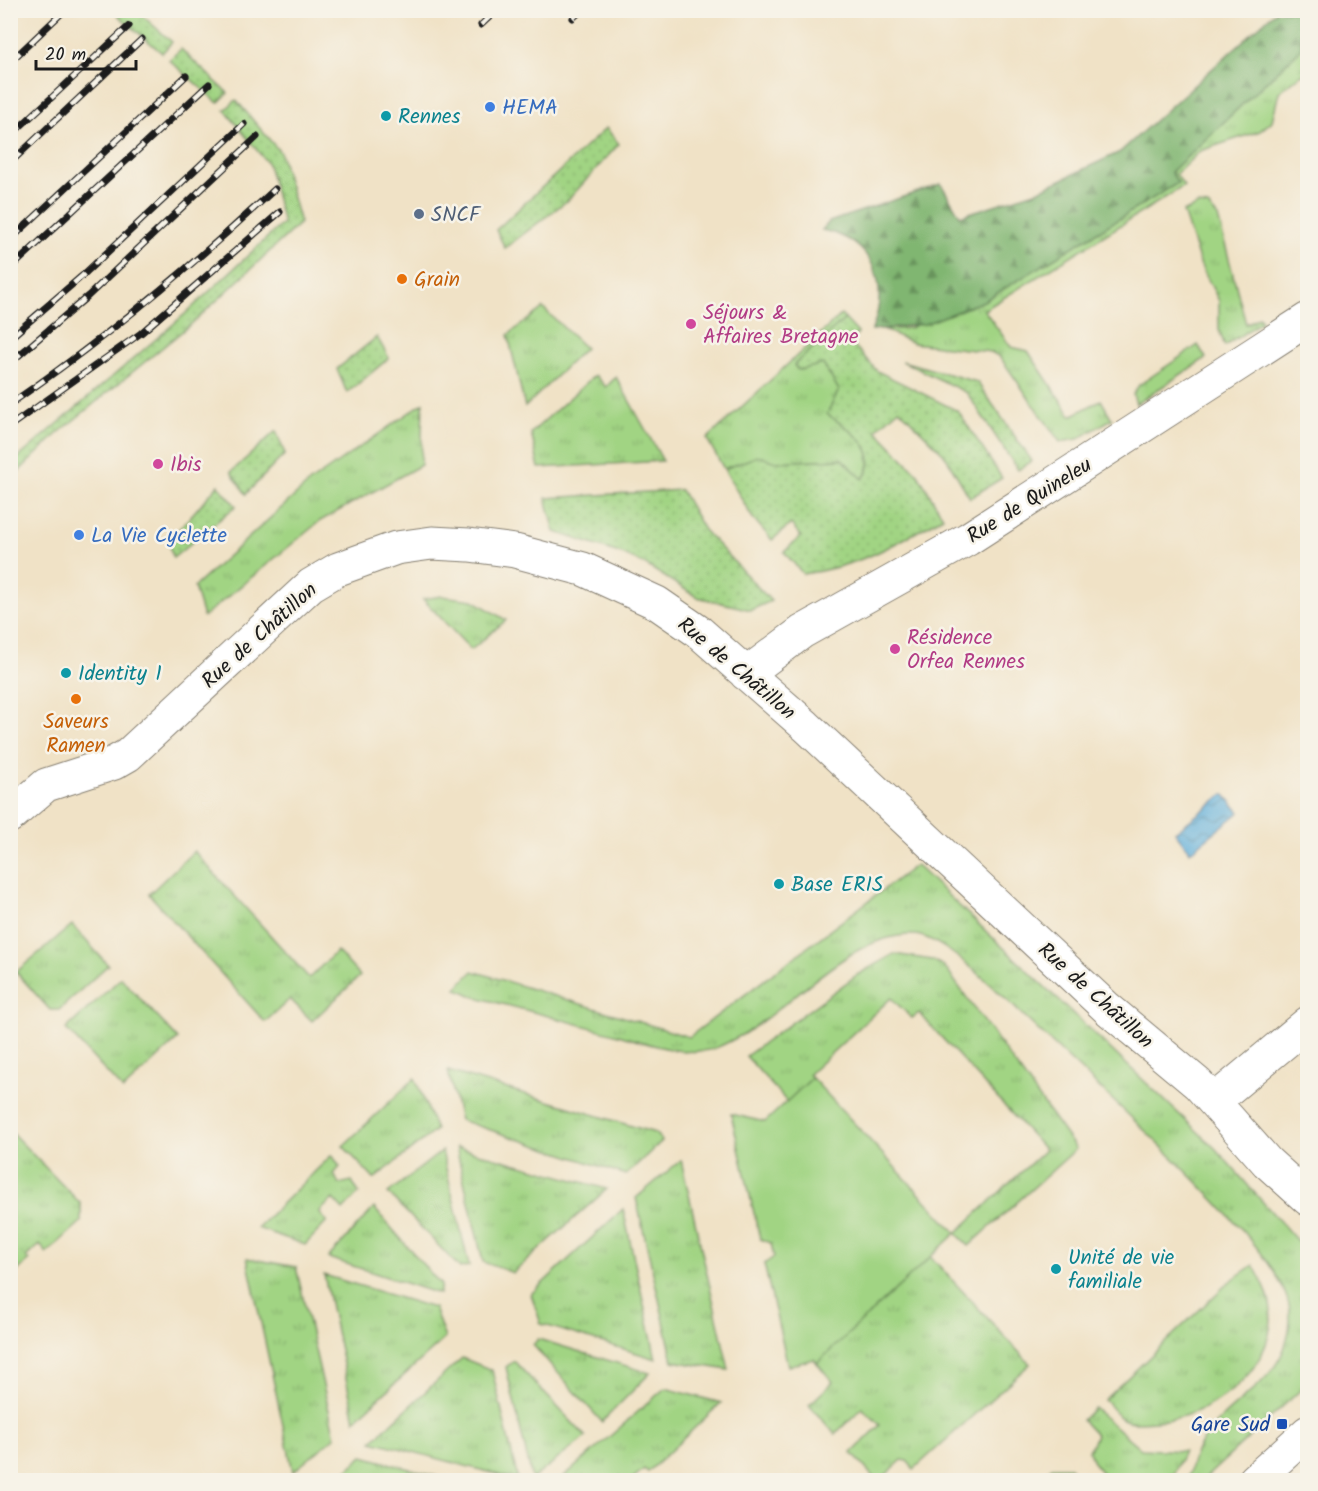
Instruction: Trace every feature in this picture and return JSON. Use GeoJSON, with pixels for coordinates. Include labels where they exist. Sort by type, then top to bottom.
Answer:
{"type":"FeatureCollection","features":[{"type":"Feature","properties":{"kind":"street","name":"Rue de Quineleu"},"geometry":{"type":"LineString","coordinates":[[746,674],[802,632],[968,539],[1308,319]]}},
{"type":"Feature","properties":{"kind":"street","name":"Rue de Châtillon"},"geometry":{"type":"LineString","coordinates":[[10,816],[46,785],[128,755],[311,585],[338,569],[396,548],[432,543],[515,551],[583,569],[657,603],[699,632],[828,746],[1107,1008],[1180,1068],[1214,1101],[1267,1162],[1308,1199]]}},
{"type":"Feature","properties":{"kind":"street"},"geometry":{"type":"LineString","coordinates":[[1214,1101],[1308,1023]]}},
{"type":"Feature","properties":{"kind":"street"},"geometry":{"type":"LineString","coordinates":[[1255,1480],[1308,1432]]}},
{"type":"Feature","properties":{"kind":"green space"},"geometry":{"type":"Polygon","coordinates":[[[113,11],[137,11],[172,42],[162,53],[113,11]]]}},
{"type":"Feature","properties":{"kind":"green space"},"geometry":{"type":"Polygon","coordinates":[[[1276,11],[1307,11],[1307,27],[1300,34],[1302,48],[1171,172],[1178,183],[984,301],[925,324],[872,330],[879,296],[878,281],[873,266],[854,244],[822,230],[829,222],[941,184],[960,216],[1035,192],[1120,152],[1276,11]]]}},
{"type":"Feature","properties":{"kind":"green space"},"geometry":{"type":"Polygon","coordinates":[[[1307,27],[1307,76],[1302,74],[1279,92],[1272,121],[1260,131],[1200,151],[1176,174],[1184,186],[984,310],[1011,347],[1028,351],[1071,416],[1101,400],[1112,419],[1078,439],[1060,442],[1000,357],[991,352],[913,343],[885,330],[910,328],[1178,183],[1171,172],[1302,48],[1300,34],[1307,27]]]}},
{"type":"Feature","properties":{"kind":"green space"},"geometry":{"type":"Polygon","coordinates":[[[181,49],[228,93],[218,103],[169,60],[181,49]]]}},
{"type":"Feature","properties":{"kind":"green space"},"geometry":{"type":"Polygon","coordinates":[[[236,100],[280,152],[300,223],[196,320],[57,434],[11,479],[11,464],[185,314],[283,223],[268,164],[225,110],[236,100]]]}},
{"type":"Feature","properties":{"kind":"green space"},"geometry":{"type":"Polygon","coordinates":[[[606,128],[619,144],[568,200],[505,248],[496,230],[606,128]]]}},
{"type":"Feature","properties":{"kind":"green space"},"geometry":{"type":"Polygon","coordinates":[[[1198,205],[1208,206],[1218,217],[1246,324],[1259,317],[1262,321],[1225,346],[1219,330],[1219,301],[1201,266],[1183,212],[1198,205]]]}},
{"type":"Feature","properties":{"kind":"green space"},"geometry":{"type":"Polygon","coordinates":[[[543,308],[585,348],[525,407],[508,335],[543,308]]]}},
{"type":"Feature","properties":{"kind":"green space"},"geometry":{"type":"Polygon","coordinates":[[[841,315],[845,319],[794,365],[799,370],[823,364],[840,391],[828,414],[862,441],[867,450],[868,469],[862,480],[842,459],[776,462],[758,457],[724,469],[707,439],[841,315]]]}},
{"type":"Feature","properties":{"kind":"green space"},"geometry":{"type":"Polygon","coordinates":[[[845,319],[858,333],[850,341],[877,371],[958,411],[1002,478],[970,498],[944,454],[899,409],[876,430],[918,474],[943,517],[860,560],[803,574],[784,552],[801,536],[791,524],[772,540],[752,517],[724,469],[758,456],[776,462],[842,459],[863,479],[869,468],[870,458],[867,449],[854,433],[827,414],[839,390],[823,364],[799,370],[794,365],[845,319]]]}},
{"type":"Feature","properties":{"kind":"green space"},"geometry":{"type":"Polygon","coordinates":[[[377,337],[389,358],[347,393],[337,369],[377,337]]]}},
{"type":"Feature","properties":{"kind":"green space"},"geometry":{"type":"Polygon","coordinates":[[[1198,345],[1206,358],[1136,404],[1133,394],[1139,385],[1198,345]]]}},
{"type":"Feature","properties":{"kind":"green space"},"geometry":{"type":"Polygon","coordinates":[[[902,361],[977,382],[1032,461],[1018,470],[967,393],[902,361]]]}},
{"type":"Feature","properties":{"kind":"green space"},"geometry":{"type":"Polygon","coordinates":[[[595,375],[606,387],[616,377],[663,461],[539,468],[531,433],[595,375]]]}},
{"type":"Feature","properties":{"kind":"green space"},"geometry":{"type":"Polygon","coordinates":[[[423,403],[421,465],[320,521],[203,617],[194,587],[310,482],[423,403]]]}},
{"type":"Feature","properties":{"kind":"green space"},"geometry":{"type":"Polygon","coordinates":[[[276,431],[285,454],[246,494],[231,472],[276,431]]]}},
{"type":"Feature","properties":{"kind":"green space"},"geometry":{"type":"Polygon","coordinates":[[[218,485],[236,506],[173,558],[168,542],[218,485]]]}},
{"type":"Feature","properties":{"kind":"green space"},"geometry":{"type":"Polygon","coordinates":[[[681,490],[704,530],[771,601],[751,610],[697,597],[646,565],[622,554],[555,532],[546,498],[681,490]]]}},
{"type":"Feature","properties":{"kind":"green space"},"geometry":{"type":"Polygon","coordinates":[[[442,596],[473,600],[506,620],[471,650],[423,599],[442,596]]]}},
{"type":"Feature","properties":{"kind":"green space"},"geometry":{"type":"Polygon","coordinates":[[[194,851],[309,978],[337,951],[360,976],[312,1021],[290,999],[265,1022],[149,894],[194,851]]]}},
{"type":"Feature","properties":{"kind":"green space"},"geometry":{"type":"Polygon","coordinates":[[[916,865],[1215,1148],[1307,1252],[1307,1384],[1203,1480],[1187,1480],[1199,1446],[1226,1413],[1270,1373],[1281,1357],[1288,1338],[1290,1314],[1284,1290],[1269,1264],[1251,1240],[1190,1175],[989,983],[944,948],[918,935],[891,937],[868,945],[846,957],[742,1035],[718,1047],[702,1051],[681,1051],[660,1047],[475,997],[456,988],[473,971],[689,1037],[916,865]]]}},
{"type":"Feature","properties":{"kind":"green space"},"geometry":{"type":"Polygon","coordinates":[[[72,925],[108,965],[59,1010],[50,1010],[16,972],[72,925]]]}},
{"type":"Feature","properties":{"kind":"green space"},"geometry":{"type":"Polygon","coordinates":[[[894,954],[932,960],[944,966],[1076,1149],[969,1246],[956,1233],[1045,1150],[919,1013],[912,1018],[891,998],[809,1074],[812,1078],[787,1102],[746,1056],[857,975],[894,954]]]}},
{"type":"Feature","properties":{"kind":"green space"},"geometry":{"type":"Polygon","coordinates":[[[121,978],[178,1039],[123,1090],[66,1029],[121,978]]]}},
{"type":"Feature","properties":{"kind":"green space"},"geometry":{"type":"Polygon","coordinates":[[[448,1071],[655,1133],[662,1141],[626,1175],[460,1120],[448,1071]]]}},
{"type":"Feature","properties":{"kind":"green space"},"geometry":{"type":"Polygon","coordinates":[[[415,1078],[436,1130],[374,1179],[343,1146],[415,1078]]]}},
{"type":"Feature","properties":{"kind":"green space"},"geometry":{"type":"Polygon","coordinates":[[[812,1078],[956,1233],[817,1363],[814,1359],[788,1366],[764,1264],[774,1257],[771,1243],[760,1239],[731,1114],[765,1122],[812,1078]]]}},
{"type":"Feature","properties":{"kind":"green space"},"geometry":{"type":"Polygon","coordinates":[[[11,1132],[81,1204],[81,1222],[47,1253],[40,1245],[26,1257],[29,1260],[11,1277],[11,1132]]]}},
{"type":"Feature","properties":{"kind":"green space"},"geometry":{"type":"Polygon","coordinates":[[[456,1147],[607,1189],[513,1273],[483,1262],[456,1147]]]}},
{"type":"Feature","properties":{"kind":"green space"},"geometry":{"type":"Polygon","coordinates":[[[442,1151],[469,1266],[460,1268],[388,1193],[442,1151]]]}},
{"type":"Feature","properties":{"kind":"green space"},"geometry":{"type":"Polygon","coordinates":[[[332,1155],[340,1167],[334,1174],[339,1184],[352,1181],[359,1193],[343,1210],[333,1199],[319,1212],[327,1222],[305,1245],[257,1228],[332,1155]]]}},
{"type":"Feature","properties":{"kind":"green space"},"geometry":{"type":"Polygon","coordinates":[[[681,1160],[729,1370],[673,1361],[636,1198],[681,1160]]]}},
{"type":"Feature","properties":{"kind":"green space"},"geometry":{"type":"Polygon","coordinates":[[[374,1208],[441,1285],[439,1294],[328,1258],[374,1208]]]}},
{"type":"Feature","properties":{"kind":"green space"},"geometry":{"type":"Polygon","coordinates":[[[623,1209],[656,1359],[541,1324],[531,1294],[623,1209]]]}},
{"type":"Feature","properties":{"kind":"green space"},"geometry":{"type":"Polygon","coordinates":[[[930,1256],[1030,1364],[914,1469],[907,1461],[902,1460],[880,1480],[876,1480],[852,1453],[880,1425],[862,1408],[835,1434],[809,1405],[833,1382],[817,1363],[930,1256]]]}},
{"type":"Feature","properties":{"kind":"green space"},"geometry":{"type":"Polygon","coordinates":[[[247,1258],[296,1267],[335,1437],[293,1472],[247,1258]]]}},
{"type":"Feature","properties":{"kind":"green space"},"geometry":{"type":"Polygon","coordinates":[[[1253,1265],[1267,1293],[1271,1312],[1269,1334],[1262,1354],[1250,1372],[1234,1388],[1196,1412],[1176,1418],[1143,1422],[1127,1421],[1118,1415],[1104,1400],[1229,1282],[1253,1265]]]}},
{"type":"Feature","properties":{"kind":"green space"},"geometry":{"type":"Polygon","coordinates":[[[324,1275],[434,1308],[445,1338],[355,1420],[324,1275]]]}},
{"type":"Feature","properties":{"kind":"green space"},"geometry":{"type":"Polygon","coordinates":[[[538,1339],[650,1373],[602,1422],[533,1345],[538,1339]]]}},
{"type":"Feature","properties":{"kind":"green space"},"geometry":{"type":"Polygon","coordinates":[[[462,1358],[492,1370],[518,1480],[372,1441],[462,1358]]]}},
{"type":"Feature","properties":{"kind":"green space"},"geometry":{"type":"Polygon","coordinates":[[[514,1361],[586,1437],[532,1479],[506,1367],[514,1361]]]}},
{"type":"Feature","properties":{"kind":"green space"},"geometry":{"type":"Polygon","coordinates":[[[665,1388],[721,1403],[648,1472],[644,1469],[631,1480],[560,1480],[665,1388]]]}},
{"type":"Feature","properties":{"kind":"green space"},"geometry":{"type":"Polygon","coordinates":[[[1094,1408],[1141,1449],[1184,1451],[1174,1473],[1165,1480],[1108,1480],[1093,1462],[1089,1451],[1096,1435],[1082,1420],[1094,1408]]]}},
{"type":"Feature","properties":{"kind":"green space"},"geometry":{"type":"Polygon","coordinates":[[[363,1456],[449,1480],[336,1480],[363,1456]]]}},
{"type":"Feature","properties":{"kind":"green space"},"geometry":{"type":"Polygon","coordinates":[[[1052,1467],[1070,1467],[1080,1480],[1035,1480],[1052,1467]]]}},
{"type":"Feature","properties":{"kind":"water"},"geometry":{"type":"Polygon","coordinates":[[[1224,794],[1240,812],[1190,852],[1175,832],[1224,794]]]}},
{"type":"Feature","properties":{"kind":"railway"},"geometry":{"type":"LineString","coordinates":[[10,62],[65,10]]}},
{"type":"Feature","properties":{"kind":"railway"},"geometry":{"type":"LineString","coordinates":[[481,25],[497,10]]}},
{"type":"Feature","properties":{"kind":"railway"},"geometry":{"type":"LineString","coordinates":[[573,18],[582,10]]}},
{"type":"Feature","properties":{"kind":"railway"},"geometry":{"type":"LineString","coordinates":[[10,136],[129,26]]}},
{"type":"Feature","properties":{"kind":"railway"},"geometry":{"type":"LineString","coordinates":[[10,163],[142,39]]}},
{"type":"Feature","properties":{"kind":"railway"},"geometry":{"type":"LineString","coordinates":[[10,240],[186,76]]}},
{"type":"Feature","properties":{"kind":"railway"},"geometry":{"type":"LineString","coordinates":[[10,269],[209,84]]}},
{"type":"Feature","properties":{"kind":"railway"},"geometry":{"type":"LineString","coordinates":[[10,338],[82,276],[244,124]]}},
{"type":"Feature","properties":{"kind":"railway"},"geometry":{"type":"LineString","coordinates":[[10,363],[88,296],[257,137]]}},
{"type":"Feature","properties":{"kind":"railway"},"geometry":{"type":"LineString","coordinates":[[10,404],[80,354],[147,301],[275,189]]}},
{"type":"Feature","properties":{"kind":"railway"},"geometry":{"type":"LineString","coordinates":[[10,426],[141,333],[280,212]]}},
{"type":"Feature","properties":{"kind":"place","name":"HEMA"},"geometry":{"type":"Point","coordinates":[490,107]}},
{"type":"Feature","properties":{"kind":"place","name":"Rennes"},"geometry":{"type":"Point","coordinates":[386,116]}},
{"type":"Feature","properties":{"kind":"place","name":"SNCF"},"geometry":{"type":"Point","coordinates":[419,214]}},
{"type":"Feature","properties":{"kind":"place","name":"Grain"},"geometry":{"type":"Point","coordinates":[402,279]}},
{"type":"Feature","properties":{"kind":"place","name":"Séjours & Affaires Bretagne"},"geometry":{"type":"Point","coordinates":[691,324]}},
{"type":"Feature","properties":{"kind":"place","name":"Ibis"},"geometry":{"type":"Point","coordinates":[158,464]}},
{"type":"Feature","properties":{"kind":"place","name":"La Vie Cyclette"},"geometry":{"type":"Point","coordinates":[79,535]}},
{"type":"Feature","properties":{"kind":"place","name":"Résidence Orfea Rennes"},"geometry":{"type":"Point","coordinates":[895,649]}},
{"type":"Feature","properties":{"kind":"place","name":"Identity 1"},"geometry":{"type":"Point","coordinates":[66,673]}},
{"type":"Feature","properties":{"kind":"place","name":"Saveurs Ramen"},"geometry":{"type":"Point","coordinates":[76,699]}},
{"type":"Feature","properties":{"kind":"place","name":"Base ERIS"},"geometry":{"type":"Point","coordinates":[779,884]}},
{"type":"Feature","properties":{"kind":"place","name":"Unité de vie familiale"},"geometry":{"type":"Point","coordinates":[1056,1269]}},
{"type":"Feature","properties":{"kind":"place","name":"Gare Sud"},"geometry":{"type":"Point","coordinates":[1282,1424]}}]}
